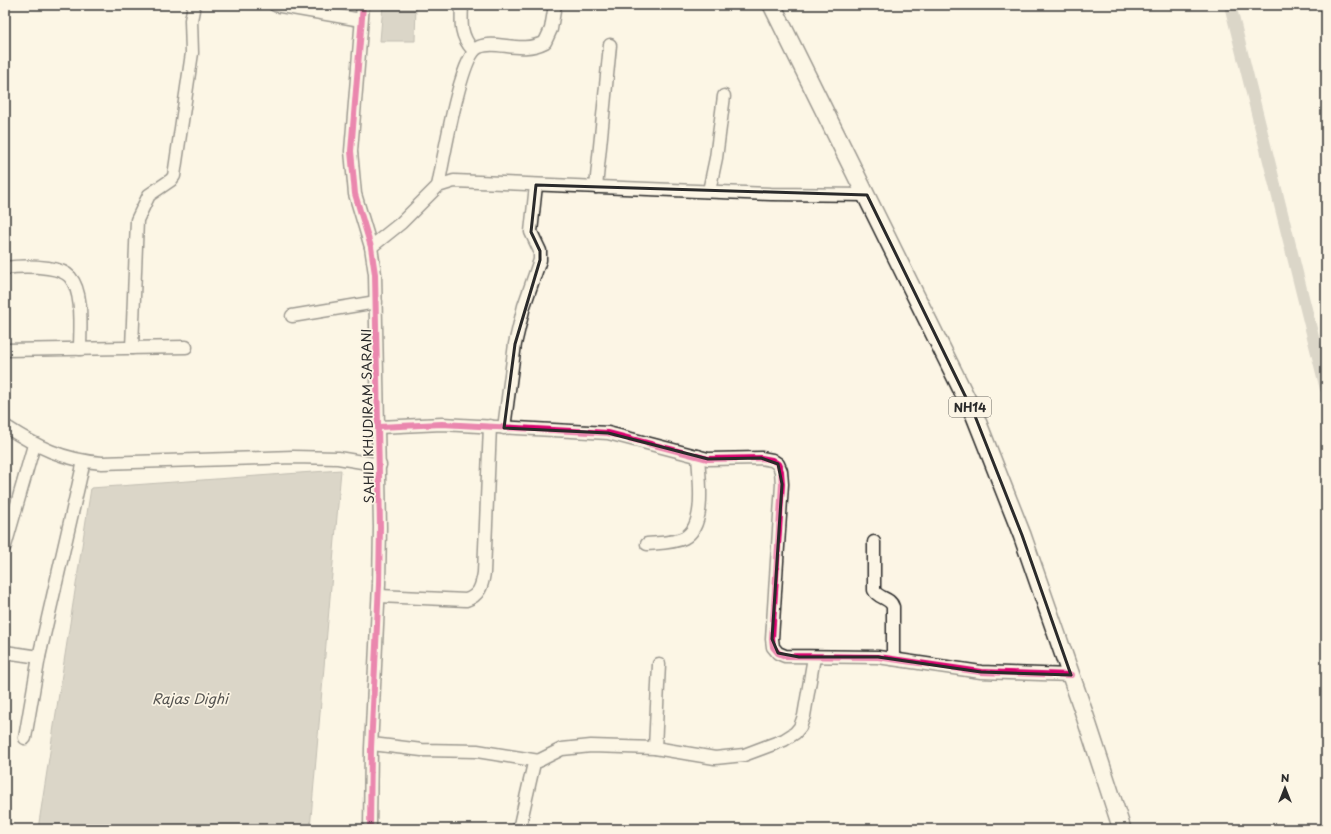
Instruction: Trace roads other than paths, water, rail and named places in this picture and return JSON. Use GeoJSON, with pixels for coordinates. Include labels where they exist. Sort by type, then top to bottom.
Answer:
{"type":"FeatureCollection","features":[{"type":"Feature","properties":{"kind":"highway","name":"NH14"},"geometry":{"type":"LineString","coordinates":[[772,5],[975,416],[1022,535],[1071,675],[1122,829]]}},
{"type":"Feature","properties":{"kind":"street"},"geometry":{"type":"LineString","coordinates":[[132,348],[137,220],[149,195],[171,180],[174,176],[192,53],[191,20],[194,5]]}},
{"type":"Feature","properties":{"kind":"street"},"geometry":{"type":"LineString","coordinates":[[275,5],[361,20]]}},
{"type":"Feature","properties":{"kind":"street","name":"SAHID KHUDIRAM SARANI"},"geometry":{"type":"LineString","coordinates":[[363,5],[351,151],[355,194],[371,247],[375,267],[376,302],[380,465],[379,596],[372,744],[370,829]]}},
{"type":"Feature","properties":{"kind":"street"},"geometry":{"type":"LineString","coordinates":[[462,5],[461,26],[463,35],[466,43],[473,50]]}},
{"type":"Feature","properties":{"kind":"street"},"geometry":{"type":"LineString","coordinates":[[438,186],[455,105],[468,59],[473,50],[480,46],[489,45],[530,48],[545,42],[551,29],[555,5]]}},
{"type":"Feature","properties":{"kind":"street"},"geometry":{"type":"LineString","coordinates":[[596,187],[610,45]]}},
{"type":"Feature","properties":{"kind":"street"},"geometry":{"type":"LineString","coordinates":[[709,191],[724,96]]}},
{"type":"Feature","properties":{"kind":"street"},"geometry":{"type":"LineString","coordinates":[[371,247],[401,223],[438,186],[454,181],[709,191],[866,195]]}},
{"type":"Feature","properties":{"kind":"street"},"geometry":{"type":"LineString","coordinates":[[504,428],[515,344],[524,306],[540,260],[540,250],[531,232],[536,185]]}},
{"type":"Feature","properties":{"kind":"street"},"geometry":{"type":"LineString","coordinates":[[5,268],[34,266],[59,270],[70,276],[76,287],[79,299],[80,349]]}},
{"type":"Feature","properties":{"kind":"street"},"geometry":{"type":"LineString","coordinates":[[292,316],[376,302]]}},
{"type":"Feature","properties":{"kind":"street"},"geometry":{"type":"LineString","coordinates":[[5,350],[186,347]]}},
{"type":"Feature","properties":{"kind":"street"},"geometry":{"type":"LineString","coordinates":[[378,427],[442,424],[608,433],[718,460],[761,458],[772,460],[778,464],[782,484],[772,639],[773,647],[778,653],[785,656],[862,656],[981,672],[1071,675]]}},
{"type":"Feature","properties":{"kind":"street"},"geometry":{"type":"LineString","coordinates":[[5,426],[34,445],[55,454],[84,461],[110,463],[338,458],[380,465]]}},
{"type":"Feature","properties":{"kind":"street"},"geometry":{"type":"LineString","coordinates":[[379,596],[466,600],[473,598],[480,590],[484,573],[490,426]]}},
{"type":"Feature","properties":{"kind":"street"},"geometry":{"type":"LineString","coordinates":[[5,546],[34,445]]}},
{"type":"Feature","properties":{"kind":"street"},"geometry":{"type":"LineString","coordinates":[[647,544],[682,539],[691,534],[700,511],[698,456]]}},
{"type":"Feature","properties":{"kind":"street"},"geometry":{"type":"LineString","coordinates":[[26,738],[39,657],[84,461]]}},
{"type":"Feature","properties":{"kind":"street"},"geometry":{"type":"LineString","coordinates":[[874,542],[874,590],[876,593],[889,600],[893,607],[893,659]]}},
{"type":"Feature","properties":{"kind":"street"},"geometry":{"type":"LineString","coordinates":[[5,652],[39,657]]}},
{"type":"Feature","properties":{"kind":"street"},"geometry":{"type":"LineString","coordinates":[[519,829],[534,763],[570,747],[591,746],[655,748],[715,758],[730,758],[744,755],[784,740],[795,733],[804,716],[814,657]]}},
{"type":"Feature","properties":{"kind":"street"},"geometry":{"type":"LineString","coordinates":[[655,748],[659,664]]}},
{"type":"Feature","properties":{"kind":"street"},"geometry":{"type":"LineString","coordinates":[[372,744],[422,750],[477,751],[539,761]]}},
{"type":"Feature","properties":{"kind":"water"},"geometry":{"type":"Polygon","coordinates":[[[383,5],[416,5],[415,41],[380,41],[383,5]]]}},
{"type":"Feature","properties":{"kind":"water","name":"Rajas Dighi"},"geometry":{"type":"Polygon","coordinates":[[[341,470],[310,829],[38,829],[91,488],[341,470]]]}},
{"type":"Feature","properties":{"kind":"waterway"},"geometry":{"type":"LineString","coordinates":[[1230,5],[1326,389]]}}]}
